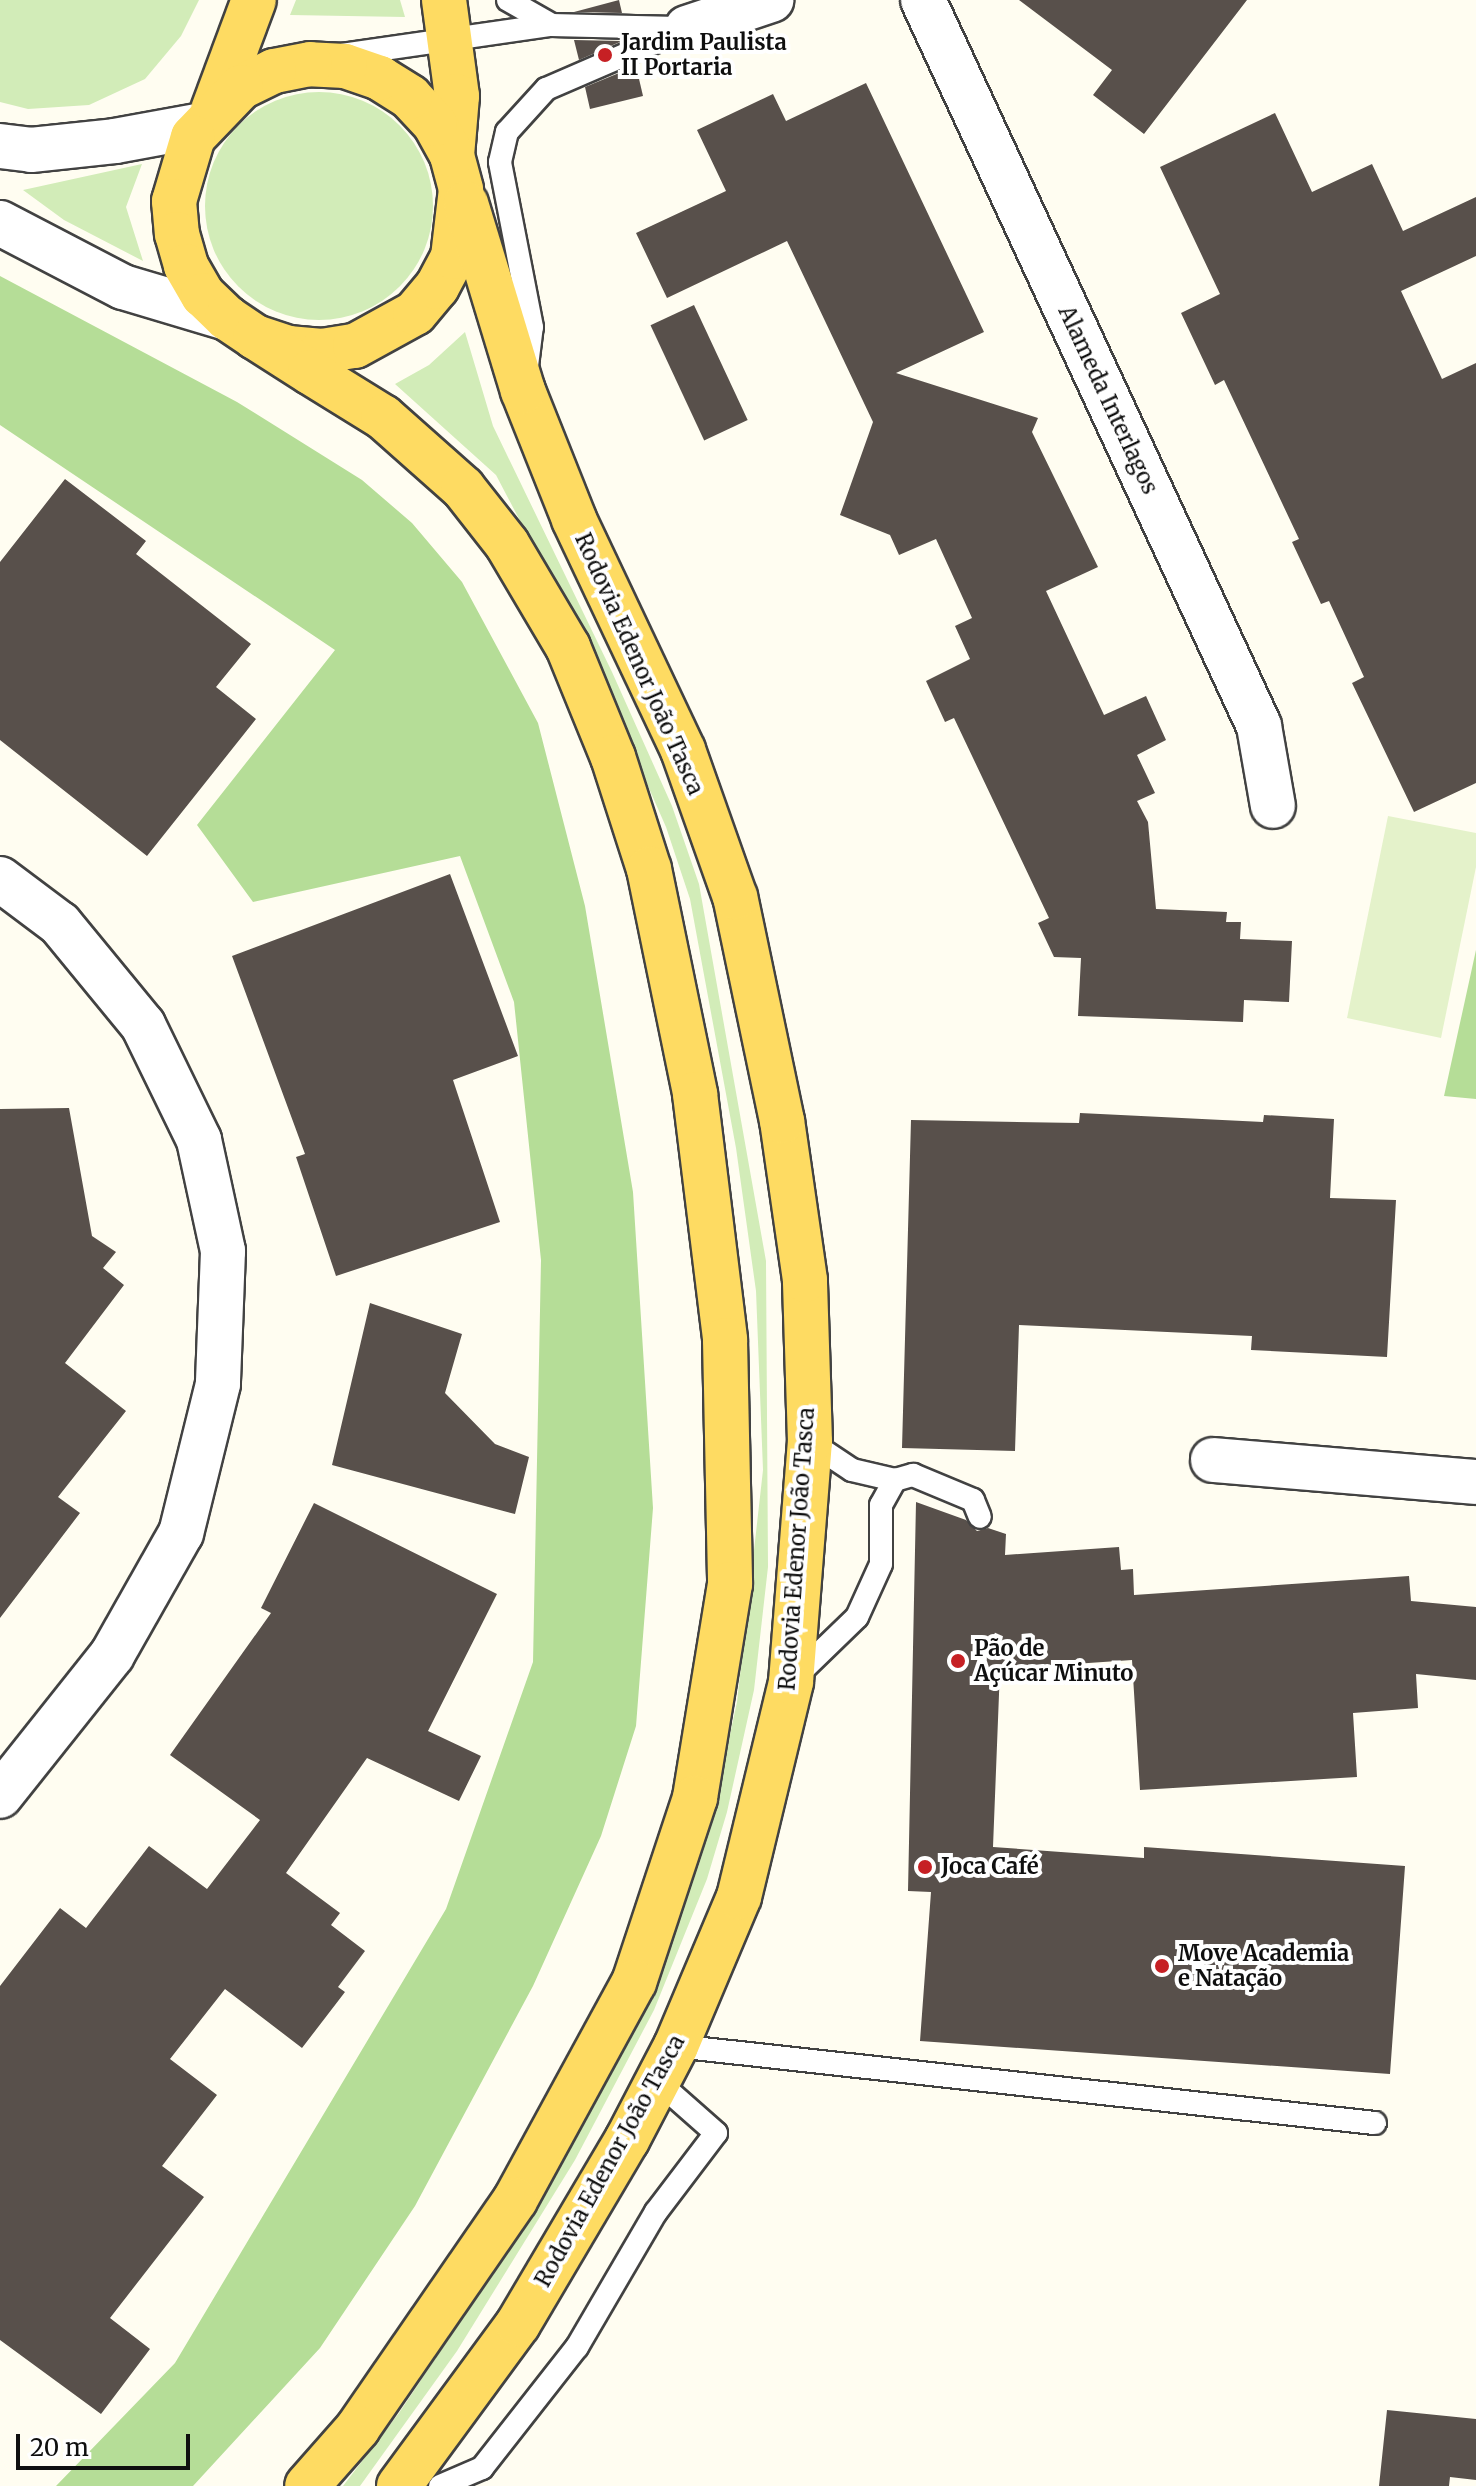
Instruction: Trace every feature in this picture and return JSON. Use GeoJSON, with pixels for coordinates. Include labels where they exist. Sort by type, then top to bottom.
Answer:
{"type":"FeatureCollection","features":[{"type":"Feature","properties":{"kind":"main road"},"geometry":{"type":"LineString","coordinates":[[254,0],[208,117],[180,168],[177,234],[203,295],[241,328],[383,417],[463,488],[507,544],[568,647],[613,757],[649,869],[695,1094],[726,1371],[730,1584],[695,1798],[634,1982],[515,2200],[358,2428],[307,2486]]}},
{"type":"Feature","properties":{"kind":"main road","name":"Rodovia Edenor João Tasca"},"geometry":{"type":"LineString","coordinates":[[399,2486],[518,2324],[666,2064],[739,1897],[791,1682],[810,1442],[805,1280],[782,1121],[735,897],[683,750],[574,519],[523,391],[457,172],[457,96],[446,19]]}},
{"type":"Feature","properties":{"kind":"main road"},"geometry":{"type":"LineString","coordinates":[[208,117],[263,76],[310,64],[345,66],[380,78],[427,115],[457,172],[453,257],[437,287],[415,313],[355,346],[322,351],[288,348],[241,328]]}},
{"type":"Feature","properties":{"kind":"street"},"geometry":{"type":"LineString","coordinates":[[687,28],[771,0]]}},
{"type":"Feature","properties":{"kind":"street","name":"Alameda Interlagos"},"geometry":{"type":"LineString","coordinates":[[923,0],[1259,726],[1273,806]]}},
{"type":"Feature","properties":{"kind":"street"},"geometry":{"type":"LineString","coordinates":[[0,146],[31,150],[87,144],[208,117]]}},
{"type":"Feature","properties":{"kind":"street"},"geometry":{"type":"LineString","coordinates":[[0,223],[123,287],[241,328]]}},
{"type":"Feature","properties":{"kind":"street"},"geometry":{"type":"LineString","coordinates":[[0,879],[60,924],[143,1025],[199,1140],[223,1251],[218,1384],[181,1533],[112,1655],[0,1796]]}},
{"type":"Feature","properties":{"kind":"street"},"geometry":{"type":"LineString","coordinates":[[1213,1460],[1476,1482]]}},
{"type":"Feature","properties":{"kind":"lane"},"geometry":{"type":"LineString","coordinates":[[508,0],[551,25]]}},
{"type":"Feature","properties":{"kind":"lane"},"geometry":{"type":"LineString","coordinates":[[310,64],[446,19],[687,28]]}},
{"type":"Feature","properties":{"kind":"lane"},"geometry":{"type":"LineString","coordinates":[[523,391],[532,327],[500,162],[507,132],[546,89],[687,28]]}},
{"type":"Feature","properties":{"kind":"lane"},"geometry":{"type":"LineString","coordinates":[[810,1442],[852,1470],[895,1480],[913,1475],[973,1500],[980,1517]]}},
{"type":"Feature","properties":{"kind":"lane"},"geometry":{"type":"LineString","coordinates":[[791,1682],[857,1617],[881,1564],[881,1505],[895,1480]]}},
{"type":"Feature","properties":{"kind":"lane"},"geometry":{"type":"LineString","coordinates":[[666,2064],[1375,2123]]}},
{"type":"Feature","properties":{"kind":"lane"},"geometry":{"type":"LineString","coordinates":[[440,2486],[482,2468],[577,2347],[656,2212],[716,2133],[666,2064]]}},
{"type":"Feature","properties":{"kind":"green space"},"geometry":{"type":"Polygon","coordinates":[[[0,0],[199,0],[181,36],[145,79],[89,105],[28,109],[0,102],[0,0]]]}},
{"type":"Feature","properties":{"kind":"green space"},"geometry":{"type":"Polygon","coordinates":[[[296,0],[400,0],[405,17],[290,15],[296,0]]]}},
{"type":"Feature","properties":{"kind":"green space"},"geometry":{"type":"Polygon","coordinates":[[[319,92],[341,94],[363,101],[400,125],[424,162],[431,184],[431,228],[424,250],[400,287],[363,311],[341,318],[319,320],[297,318],[275,311],[238,287],[214,250],[207,228],[205,206],[207,184],[214,162],[238,125],[275,101],[297,94],[319,92]]]}},
{"type":"Feature","properties":{"kind":"green space"},"geometry":{"type":"Polygon","coordinates":[[[142,164],[126,207],[143,261],[64,220],[23,190],[142,164]]]}},
{"type":"Feature","properties":{"kind":"green space"},"geometry":{"type":"Polygon","coordinates":[[[0,276],[237,402],[362,480],[412,523],[462,582],[538,723],[585,906],[633,1192],[653,1508],[636,1726],[601,1836],[533,1986],[415,2206],[320,2348],[193,2486],[56,2486],[175,2363],[446,1909],[533,1662],[541,1260],[514,1002],[460,856],[253,902],[197,825],[335,650],[0,425],[0,276]]]}},
{"type":"Feature","properties":{"kind":"green space"},"geometry":{"type":"Polygon","coordinates":[[[465,332],[493,426],[612,672],[672,806],[699,884],[766,1261],[768,1567],[754,1690],[727,1812],[707,1879],[654,2010],[575,2160],[457,2351],[360,2486],[343,2486],[399,2413],[508,2250],[605,2079],[687,1896],[711,1822],[737,1702],[763,1470],[756,1291],[736,1148],[690,899],[666,827],[589,652],[496,475],[395,384],[429,365],[465,332]]]}},
{"type":"Feature","properties":{"kind":"green space"},"geometry":{"type":"Polygon","coordinates":[[[1388,816],[1476,833],[1476,867],[1441,1038],[1347,1018],[1388,816]]]}},
{"type":"Feature","properties":{"kind":"green space"},"geometry":{"type":"Polygon","coordinates":[[[1476,950],[1476,1099],[1444,1096],[1476,950]]]}},
{"type":"Feature","properties":{"kind":"building"},"geometry":{"type":"Polygon","coordinates":[[[619,0],[622,13],[574,12],[619,0]]]}},
{"type":"Feature","properties":{"kind":"building"},"geometry":{"type":"Polygon","coordinates":[[[1019,0],[1247,0],[1144,134],[1093,95],[1112,70],[1019,0]]]}},
{"type":"Feature","properties":{"kind":"building"},"geometry":{"type":"Polygon","coordinates":[[[574,40],[622,41],[579,60],[574,40]]]}},
{"type":"Feature","properties":{"kind":"building"},"geometry":{"type":"Polygon","coordinates":[[[636,66],[643,96],[590,109],[585,87],[636,66]]]}},
{"type":"Feature","properties":{"kind":"building"},"geometry":{"type":"Polygon","coordinates":[[[866,83],[984,332],[896,373],[1038,418],[1032,432],[1098,567],[1046,591],[1104,715],[1146,696],[1166,740],[1137,755],[1155,793],[1137,801],[1148,822],[1156,909],[1227,912],[1226,922],[1241,922],[1240,939],[1292,941],[1289,1002],[1244,1000],[1243,1022],[1078,1016],[1081,958],[1054,957],[1038,923],[1049,918],[954,718],[945,722],[926,681],[970,659],[955,626],[972,618],[936,539],[899,555],[890,535],[840,515],[873,422],[787,241],[667,298],[636,233],[726,191],[697,130],[773,94],[786,121],[866,83]]]}},
{"type":"Feature","properties":{"kind":"building"},"geometry":{"type":"Polygon","coordinates":[[[1275,113],[1312,192],[1372,164],[1403,231],[1476,197],[1476,256],[1401,291],[1442,379],[1476,363],[1476,783],[1414,812],[1352,683],[1364,677],[1329,601],[1321,604],[1292,542],[1299,539],[1224,380],[1215,385],[1181,313],[1220,294],[1160,167],[1275,113]]]}},
{"type":"Feature","properties":{"kind":"building"},"geometry":{"type":"Polygon","coordinates":[[[694,305],[748,420],[704,440],[650,325],[694,305]]]}},
{"type":"Feature","properties":{"kind":"building"},"geometry":{"type":"Polygon","coordinates":[[[65,479],[146,541],[136,554],[251,644],[216,687],[256,719],[147,856],[0,740],[0,562],[65,479]]]}},
{"type":"Feature","properties":{"kind":"building"},"geometry":{"type":"Polygon","coordinates":[[[450,874],[518,1056],[453,1080],[500,1222],[336,1276],[296,1157],[305,1154],[232,956],[450,874]]]}},
{"type":"Feature","properties":{"kind":"building"},"geometry":{"type":"Polygon","coordinates":[[[69,1108],[92,1236],[116,1252],[103,1268],[124,1285],[65,1363],[126,1411],[58,1497],[80,1513],[0,1618],[0,1109],[69,1108]]]}},
{"type":"Feature","properties":{"kind":"building"},"geometry":{"type":"Polygon","coordinates":[[[1080,1113],[1263,1122],[1264,1115],[1334,1119],[1330,1198],[1396,1200],[1387,1357],[1251,1350],[1252,1336],[1019,1325],[1015,1451],[902,1448],[911,1120],[1079,1123],[1080,1113]]]}},
{"type":"Feature","properties":{"kind":"building"},"geometry":{"type":"Polygon","coordinates":[[[370,1303],[462,1334],[445,1393],[495,1444],[529,1457],[515,1514],[332,1465],[370,1303]]]}},
{"type":"Feature","properties":{"kind":"building"},"geometry":{"type":"Polygon","coordinates":[[[916,1502],[966,1520],[977,1531],[988,1528],[1006,1534],[1005,1555],[1119,1547],[1121,1570],[1133,1569],[1134,1595],[1409,1576],[1411,1601],[1476,1607],[1476,1680],[1416,1674],[1418,1708],[1353,1713],[1357,1777],[1140,1790],[1132,1660],[1000,1669],[993,1847],[1144,1858],[1144,1847],[1405,1866],[1390,2074],[920,2041],[931,1892],[908,1891],[916,1502]]]}},
{"type":"Feature","properties":{"kind":"building"},"geometry":{"type":"Polygon","coordinates":[[[314,1503],[497,1594],[428,1731],[481,1756],[459,1801],[367,1758],[286,1873],[340,1913],[331,1925],[365,1951],[338,1987],[345,1992],[302,2048],[225,1989],[170,2059],[217,2095],[162,2166],[204,2197],[110,2318],[150,2349],[101,2414],[0,2340],[0,1986],[60,1908],[86,1928],[149,1846],[207,1889],[260,1820],[170,1755],[271,1613],[261,1608],[314,1503]]]}},
{"type":"Feature","properties":{"kind":"building"},"geometry":{"type":"Polygon","coordinates":[[[1387,2410],[1476,2419],[1476,2480],[1450,2477],[1449,2486],[1379,2486],[1387,2410]]]}},
{"type":"Feature","properties":{"kind":"place","name":"Jardim Paulista II Portaria"},"geometry":{"type":"Point","coordinates":[605,55]}},
{"type":"Feature","properties":{"kind":"place","name":"Pão de Açúcar Minuto"},"geometry":{"type":"Point","coordinates":[958,1661]}},
{"type":"Feature","properties":{"kind":"place","name":"Joca Café"},"geometry":{"type":"Point","coordinates":[925,1867]}},
{"type":"Feature","properties":{"kind":"place","name":"Move Academia e Natação"},"geometry":{"type":"Point","coordinates":[1162,1966]}}]}
